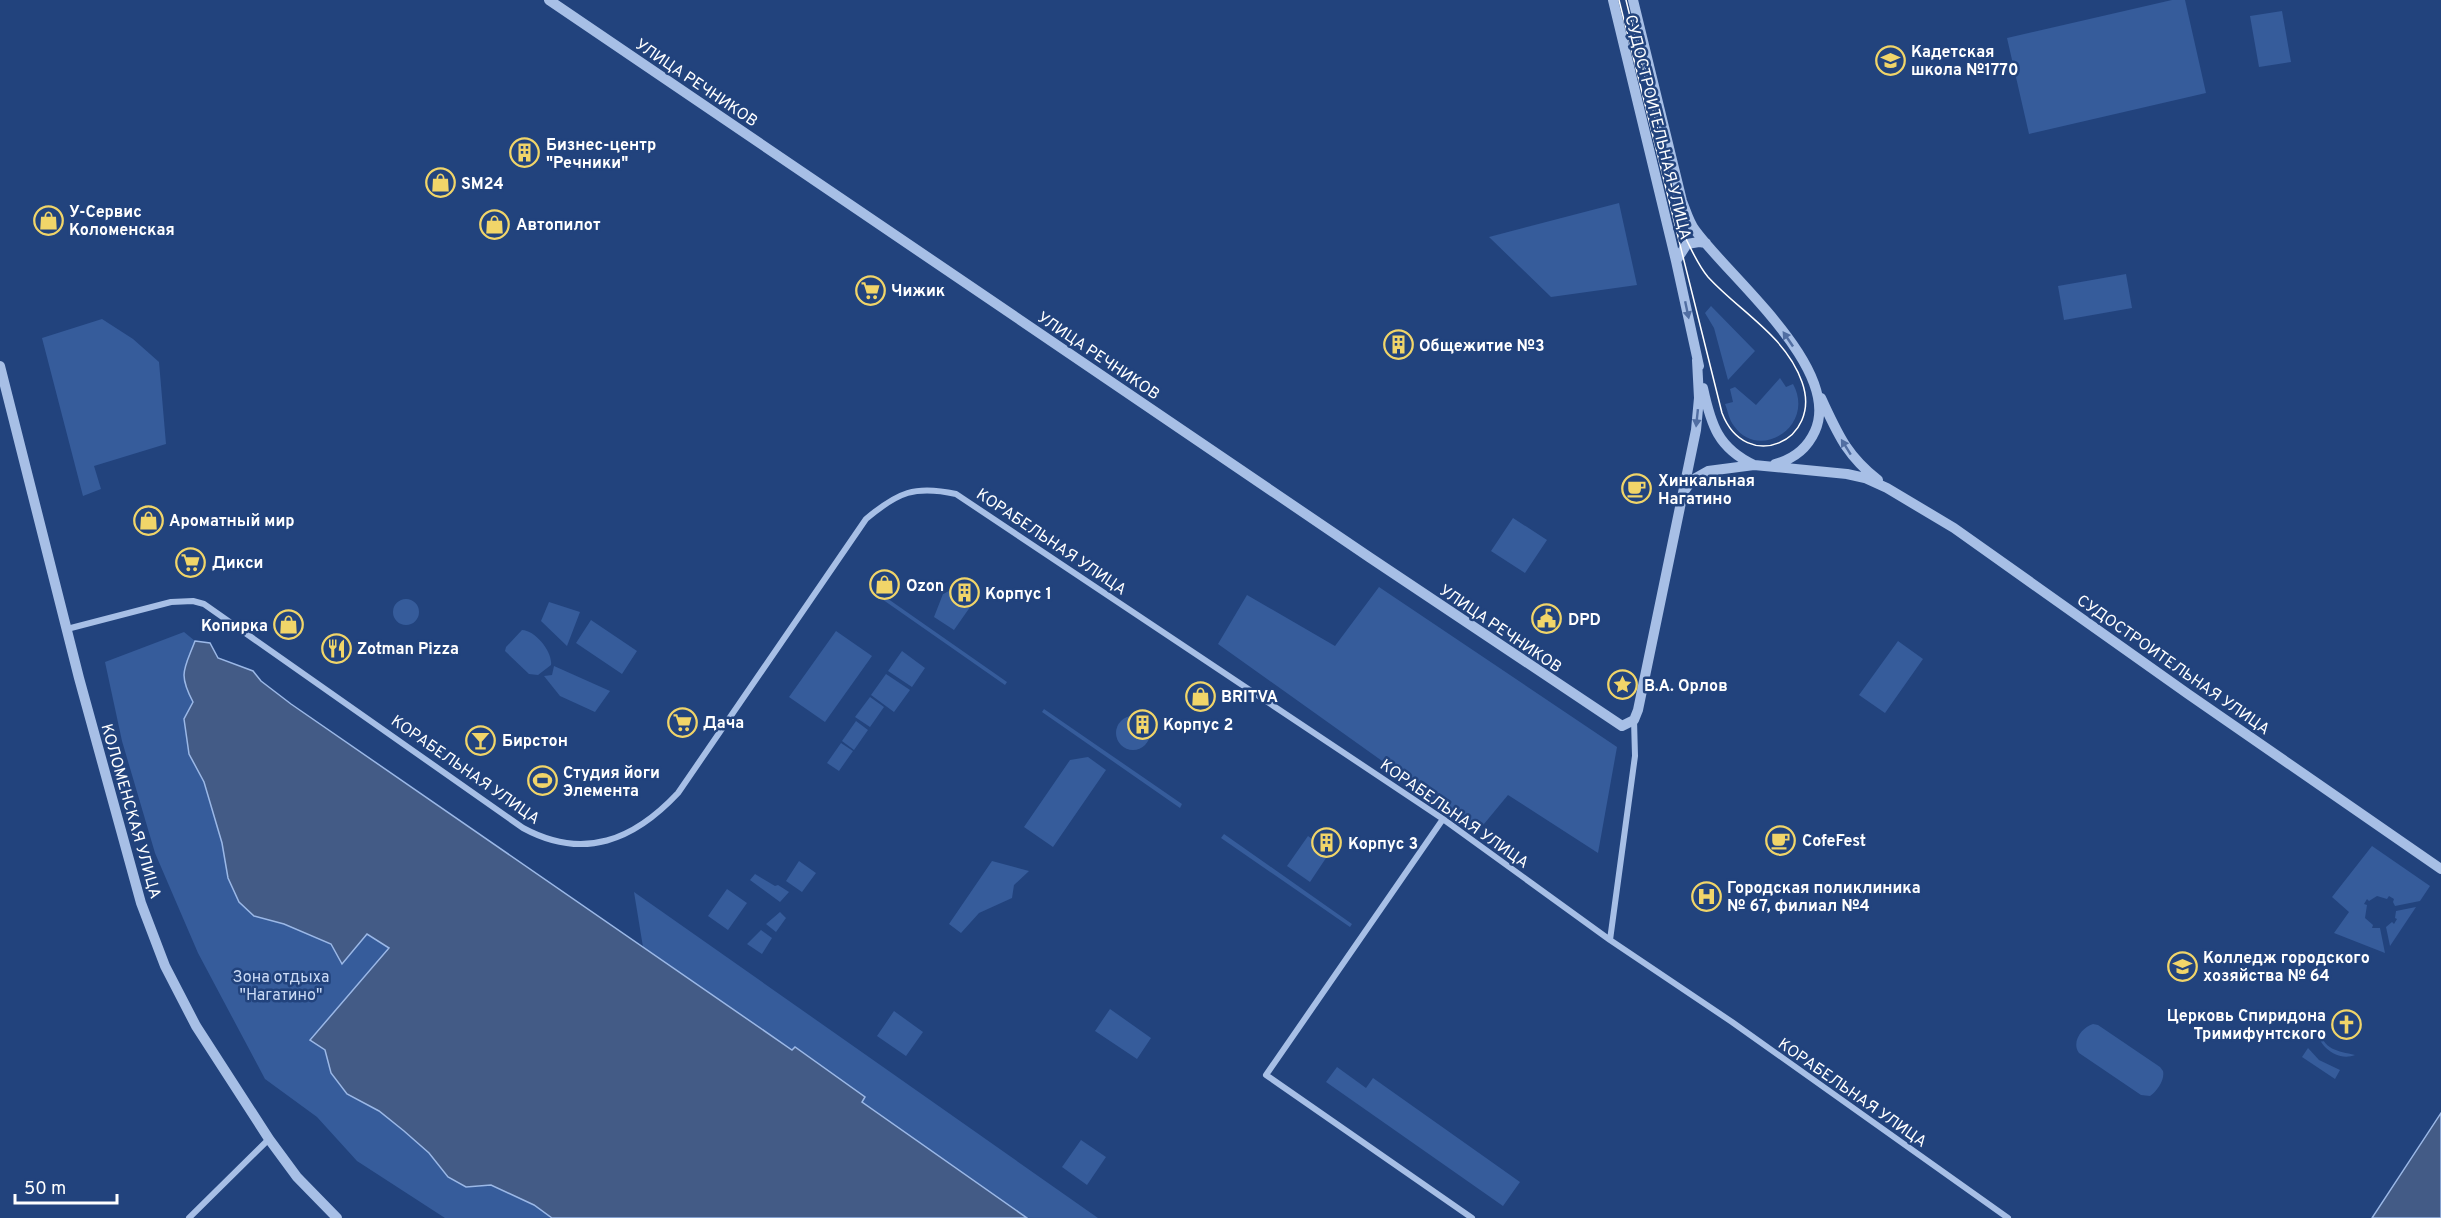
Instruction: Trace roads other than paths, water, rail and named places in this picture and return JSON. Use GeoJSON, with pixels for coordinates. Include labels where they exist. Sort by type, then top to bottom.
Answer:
{"type":"FeatureCollection","features":[{"type":"Feature","properties":{"kind":"street","name":"УЛИЦА РЕЧНИКОВ"},"geometry":{"type":"LineString","coordinates":[[549,0],[1615,723],[1622,726],[1634,720]]}},
{"type":"Feature","properties":{"kind":"street","name":"СУДОСТРОИТЕЛЬНАЯ УЛИЦА"},"geometry":{"type":"LineString","coordinates":[[1613,0],[1676,261],[1697,360]]}},
{"type":"Feature","properties":{"kind":"street","name":"СУДОСТРОИТЕЛЬНАЯ УЛИЦА"},"geometry":{"type":"LineString","coordinates":[[1633,0],[1682,201],[1694,228],[1773,318],[1800,358],[1817,390],[1818,424],[1812,438],[1800,453],[1788,461],[1768,466]]}},
{"type":"Feature","properties":{"kind":"street"},"geometry":{"type":"LineString","coordinates":[[1676,261],[1687,244],[1706,243]]}},
{"type":"Feature","properties":{"kind":"street"},"geometry":{"type":"LineString","coordinates":[[1610,940],[1635,756],[1634,720],[1641,697],[1696,429],[1699,398],[1697,360]]}},
{"type":"Feature","properties":{"kind":"street"},"geometry":{"type":"LineString","coordinates":[[1697,360],[1716,433],[1739,458],[1755,465]]}},
{"type":"Feature","properties":{"kind":"street","name":"КОЛОМЕНСКАЯ УЛИЦА"},"geometry":{"type":"LineString","coordinates":[[0,366],[67,630],[141,903],[165,966],[196,1026],[269,1139],[297,1177],[337,1218]]}},
{"type":"Feature","properties":{"kind":"street"},"geometry":{"type":"LineString","coordinates":[[1817,390],[1847,451],[1858,465],[1887,488]]}},
{"type":"Feature","properties":{"kind":"street"},"geometry":{"type":"LineString","coordinates":[[1681,495],[1692,480],[1708,471],[1755,465],[1846,474],[1865,478],[1887,488]]}},
{"type":"Feature","properties":{"kind":"street","name":"СУДОСТРОИТЕЛЬНАЯ УЛИЦА"},"geometry":{"type":"LineString","coordinates":[[1887,488],[1954,528],[2441,869]]}},
{"type":"Feature","properties":{"kind":"street","name":"КОРАБЕЛЬНАЯ УЛИЦА"},"geometry":{"type":"LineString","coordinates":[[67,630],[171,602],[183,600],[204,604],[523,828],[553,840],[582,844],[596,843],[637,829],[660,812],[678,793],[866,519],[890,499],[911,491],[934,489],[956,494],[1443,819],[1610,940],[1732,1022],[2008,1218]]}},
{"type":"Feature","properties":{"kind":"street"},"geometry":{"type":"LineString","coordinates":[[1443,819],[1266,1075],[1472,1218]]}},
{"type":"Feature","properties":{"kind":"street"},"geometry":{"type":"LineString","coordinates":[[189,1218],[269,1139]]}},
{"type":"Feature","properties":{"kind":"tram line"},"geometry":{"type":"LineString","coordinates":[[1619,0],[1722,413],[1733,432],[1748,443],[1763,446],[1779,443],[1792,434],[1802,420],[1806,403],[1802,382],[1785,351],[1761,325],[1708,277],[1683,233],[1626,0]]}},
{"type":"Feature","properties":{"kind":"place","name":"Кадетская школа №1770"},"geometry":{"type":"Point","coordinates":[1890,60]}},
{"type":"Feature","properties":{"kind":"place","name":"Бизнес-центр \"Речники\""},"geometry":{"type":"Point","coordinates":[525,153]}},
{"type":"Feature","properties":{"kind":"place","name":"SM24"},"geometry":{"type":"Point","coordinates":[440,183]}},
{"type":"Feature","properties":{"kind":"place","name":"У-Сервис Коломенская"},"geometry":{"type":"Point","coordinates":[48,220]}},
{"type":"Feature","properties":{"kind":"place","name":"Автопилот"},"geometry":{"type":"Point","coordinates":[495,224]}},
{"type":"Feature","properties":{"kind":"place","name":"Чижик"},"geometry":{"type":"Point","coordinates":[870,290]}},
{"type":"Feature","properties":{"kind":"place","name":"Общежитие №3"},"geometry":{"type":"Point","coordinates":[1398,345]}},
{"type":"Feature","properties":{"kind":"place","name":"Хинкальная Нагатино"},"geometry":{"type":"Point","coordinates":[1637,489]}},
{"type":"Feature","properties":{"kind":"place","name":"Ароматный мир"},"geometry":{"type":"Point","coordinates":[148,520]}},
{"type":"Feature","properties":{"kind":"place","name":"Дикси"},"geometry":{"type":"Point","coordinates":[191,562]}},
{"type":"Feature","properties":{"kind":"place","name":"Ozon"},"geometry":{"type":"Point","coordinates":[885,585]}},
{"type":"Feature","properties":{"kind":"place","name":"Корпус 1"},"geometry":{"type":"Point","coordinates":[964,593]}},
{"type":"Feature","properties":{"kind":"place","name":"DPD"},"geometry":{"type":"Point","coordinates":[1547,619]}},
{"type":"Feature","properties":{"kind":"place","name":"Копирка"},"geometry":{"type":"Point","coordinates":[289,625]}},
{"type":"Feature","properties":{"kind":"place","name":"Zotman Pizza"},"geometry":{"type":"Point","coordinates":[336,648]}},
{"type":"Feature","properties":{"kind":"place","name":"В.А. Орлов"},"geometry":{"type":"Point","coordinates":[1623,685]}},
{"type":"Feature","properties":{"kind":"place","name":"BRITVA"},"geometry":{"type":"Point","coordinates":[1200,696]}},
{"type":"Feature","properties":{"kind":"place","name":"Дача"},"geometry":{"type":"Point","coordinates":[682,722]}},
{"type":"Feature","properties":{"kind":"place","name":"Корпус 2"},"geometry":{"type":"Point","coordinates":[1142,724]}},
{"type":"Feature","properties":{"kind":"place","name":"Бирстон"},"geometry":{"type":"Point","coordinates":[481,740]}},
{"type":"Feature","properties":{"kind":"place","name":"Студия йоги Элемента"},"geometry":{"type":"Point","coordinates":[542,781]}},
{"type":"Feature","properties":{"kind":"place","name":"CofeFest"},"geometry":{"type":"Point","coordinates":[1781,840]}},
{"type":"Feature","properties":{"kind":"place","name":"Корпус 3"},"geometry":{"type":"Point","coordinates":[1327,843]}},
{"type":"Feature","properties":{"kind":"place","name":"Городская поликлиника № 67, филиал №4"},"geometry":{"type":"Point","coordinates":[1706,896]}},
{"type":"Feature","properties":{"kind":"place","name":"Колледж городского хозяйства № 64"},"geometry":{"type":"Point","coordinates":[2182,966]}},
{"type":"Feature","properties":{"kind":"place","name":"Церковь Спиридона Тримифунтского"},"geometry":{"type":"Point","coordinates":[2347,1024]}},
{"type":"Feature","properties":{"kind":"park label","name":"Зона отдыха \"Нагатино\""},"geometry":{"type":"Point","coordinates":[281,985]}}]}
